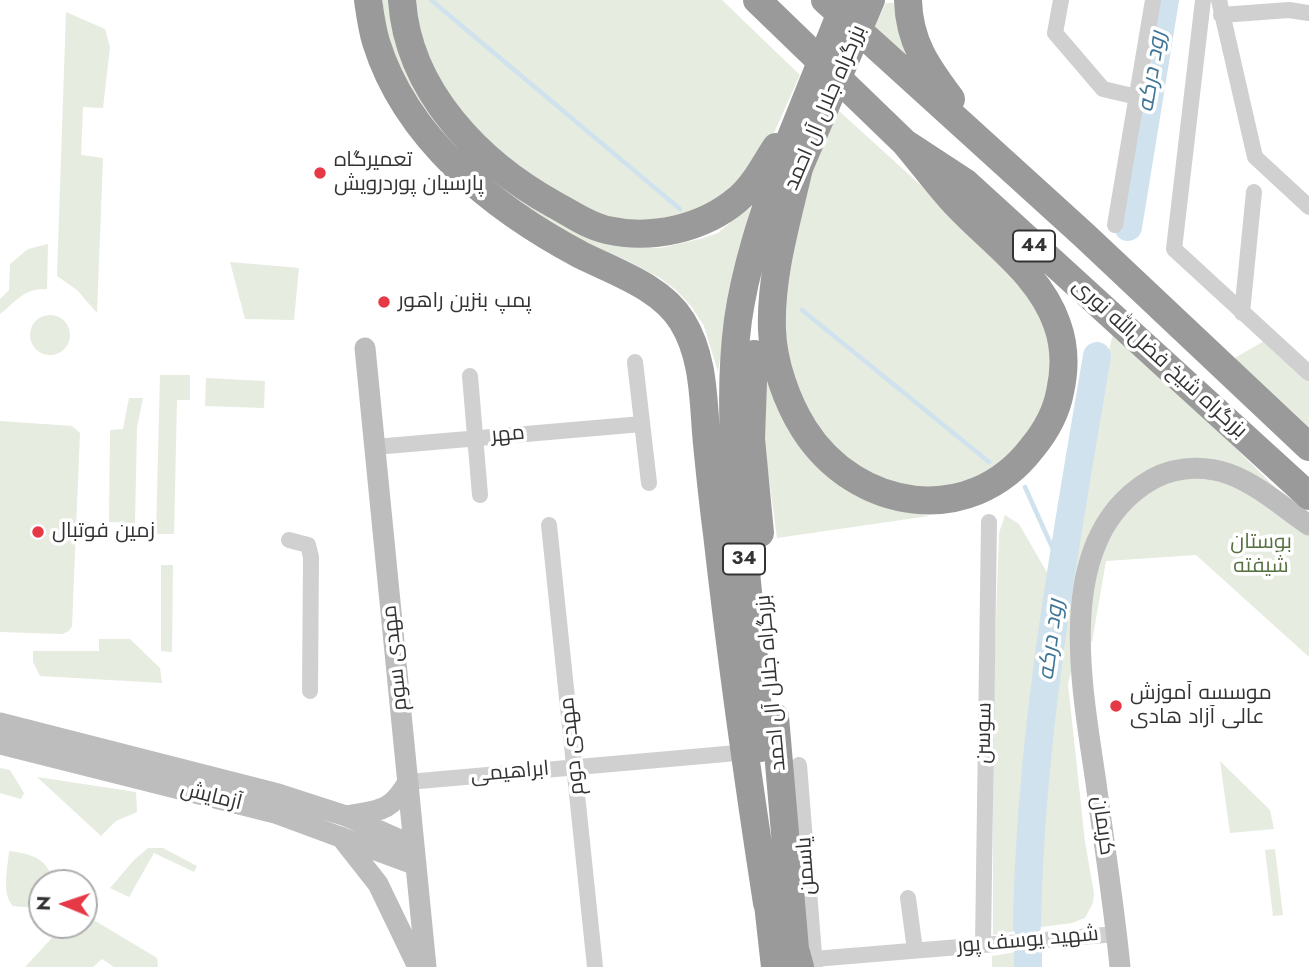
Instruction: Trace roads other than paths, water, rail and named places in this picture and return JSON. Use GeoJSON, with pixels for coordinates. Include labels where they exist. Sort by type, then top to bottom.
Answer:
{"type":"FeatureCollection","features":[{"type":"Feature","properties":{"kind":"highway"},"geometry":{"type":"LineString","coordinates":[[368,0],[375,41],[391,79],[430,138],[460,170],[487,194],[552,240],[659,295],[681,318],[692,340],[702,383],[715,522],[742,739],[767,903]]}},
{"type":"Feature","properties":{"kind":"highway"},"geometry":{"type":"LineString","coordinates":[[402,0],[411,48],[424,79],[448,117],[506,174],[541,197],[592,225],[605,229],[636,234],[652,233],[676,230],[709,217],[739,198],[756,178],[802,107]]}},
{"type":"Feature","properties":{"kind":"highway","name":"بزرگراه شیخ فضل‌الله نوری"},"geometry":{"type":"LineString","coordinates":[[757,0],[905,143],[966,183],[1309,496]]}},
{"type":"Feature","properties":{"kind":"highway","name":"بزرگراه شیخ فضل‌الله نوری"},"geometry":{"type":"LineString","coordinates":[[825,0],[1085,236],[1309,447]]}},
{"type":"Feature","properties":{"kind":"highway","name":"بزرگراه جلال آل احمد"},"geometry":{"type":"LineString","coordinates":[[799,963],[751,439],[753,360],[763,288],[782,217],[802,107],[846,0]]}},
{"type":"Feature","properties":{"kind":"highway","name":"بزرگراه جلال آل احمد"},"geometry":{"type":"LineString","coordinates":[[799,963],[767,903],[757,690],[736,485],[732,398],[738,318],[755,243],[791,162],[872,0]]}},
{"type":"Feature","properties":{"kind":"highway"},"geometry":{"type":"LineString","coordinates":[[908,0],[917,49],[985,147]]}},
{"type":"Feature","properties":{"kind":"highway"},"geometry":{"type":"LineString","coordinates":[[791,162],[777,263],[772,332],[786,392],[798,419],[816,448],[837,469],[862,485],[885,495],[912,500],[939,499],[982,489],[1012,470],[1044,434],[1057,406],[1063,379],[1063,352],[1058,327],[1048,301],[1027,274],[953,201],[905,143]]}},
{"type":"Feature","properties":{"kind":"street"},"geometry":{"type":"LineString","coordinates":[[1061,0],[1055,33],[1103,89],[1137,97]]}},
{"type":"Feature","properties":{"kind":"street"},"geometry":{"type":"LineString","coordinates":[[1115,225],[1153,0]]}},
{"type":"Feature","properties":{"kind":"street"},"geometry":{"type":"LineString","coordinates":[[1203,0],[1174,249],[1309,373]]}},
{"type":"Feature","properties":{"kind":"street"},"geometry":{"type":"LineString","coordinates":[[1309,13],[1289,5],[1220,8],[1255,158],[1309,207]]}},
{"type":"Feature","properties":{"kind":"street"},"geometry":{"type":"LineString","coordinates":[[1242,313],[1254,192]]}},
{"type":"Feature","properties":{"kind":"street","name":"مهدی سوم"},"geometry":{"type":"LineString","coordinates":[[365,348],[426,967]]}},
{"type":"Feature","properties":{"kind":"street"},"geometry":{"type":"LineString","coordinates":[[635,362],[649,483]]}},
{"type":"Feature","properties":{"kind":"street"},"geometry":{"type":"LineString","coordinates":[[470,376],[480,495]]}},
{"type":"Feature","properties":{"kind":"street","name":"مهر"},"geometry":{"type":"LineString","coordinates":[[375,447],[642,424]]}},
{"type":"Feature","properties":{"kind":"street","name":"کریمان"},"geometry":{"type":"LineString","coordinates":[[1120,967],[1082,685],[1082,591],[1097,544],[1113,516],[1131,494],[1158,476],[1193,467],[1242,480],[1309,525]]}},
{"type":"Feature","properties":{"kind":"street","name":"سوسن"},"geometry":{"type":"LineString","coordinates":[[983,945],[989,522]]}},
{"type":"Feature","properties":{"kind":"street","name":"مهدی دوم"},"geometry":{"type":"LineString","coordinates":[[550,525],[595,967]]}},
{"type":"Feature","properties":{"kind":"street"},"geometry":{"type":"LineString","coordinates":[[289,540],[308,545],[311,557],[310,691]]}},
{"type":"Feature","properties":{"kind":"street","name":"آزمایش"},"geometry":{"type":"LineString","coordinates":[[0,723],[245,785],[415,856]]}},
{"type":"Feature","properties":{"kind":"street","name":"آزمایش"},"geometry":{"type":"LineString","coordinates":[[0,744],[275,813],[343,826]]}},
{"type":"Feature","properties":{"kind":"street","name":"ابراهیمی"},"geometry":{"type":"LineString","coordinates":[[408,782],[737,753]]}},
{"type":"Feature","properties":{"kind":"street","name":"یاسمن"},"geometry":{"type":"LineString","coordinates":[[799,765],[799,963]]}},
{"type":"Feature","properties":{"kind":"street"},"geometry":{"type":"LineString","coordinates":[[408,782],[394,804],[343,826],[378,884],[418,967]]}},
{"type":"Feature","properties":{"kind":"street"},"geometry":{"type":"LineString","coordinates":[[908,898],[915,950]]}},
{"type":"Feature","properties":{"kind":"street","name":"شهید یوسف پور"},"geometry":{"type":"LineString","coordinates":[[799,963],[915,950],[1117,934]]}},
{"type":"Feature","properties":{"kind":"waterway"},"geometry":{"type":"LineString","coordinates":[[431,0],[680,209]]}},
{"type":"Feature","properties":{"kind":"waterway","name":"رود درکه"},"geometry":{"type":"LineString","coordinates":[[1128,227],[1165,0]]}},
{"type":"Feature","properties":{"kind":"waterway"},"geometry":{"type":"LineString","coordinates":[[802,310],[989,462]]}},
{"type":"Feature","properties":{"kind":"waterway","name":"رود درکه"},"geometry":{"type":"LineString","coordinates":[[1027,926],[1042,711],[1097,356]]}},
{"type":"Feature","properties":{"kind":"waterway"},"geometry":{"type":"LineString","coordinates":[[1025,487],[1061,567]]}},
{"type":"Feature","properties":{"kind":"waterway","name":"رود درکه"},"geometry":{"type":"LineString","coordinates":[[1028,953],[1028,967]]}},
{"type":"Feature","properties":{"kind":"place","name":"تعمیرگاه پارسیان پوردرویش"},"geometry":{"type":"Point","coordinates":[320,173]}},
{"type":"Feature","properties":{"kind":"place","name":"پمپ بنزین راهور"},"geometry":{"type":"Point","coordinates":[384,302]}},
{"type":"Feature","properties":{"kind":"place","name":"زمین فوتبال"},"geometry":{"type":"Point","coordinates":[38,532]}},
{"type":"Feature","properties":{"kind":"place","name":"موسسه آموزش عالی آزاد هادی"},"geometry":{"type":"Point","coordinates":[1116,706]}},
{"type":"Feature","properties":{"kind":"park label","name":"بوستان شیفته"},"geometry":{"type":"Point","coordinates":[1261,555]}}]}
